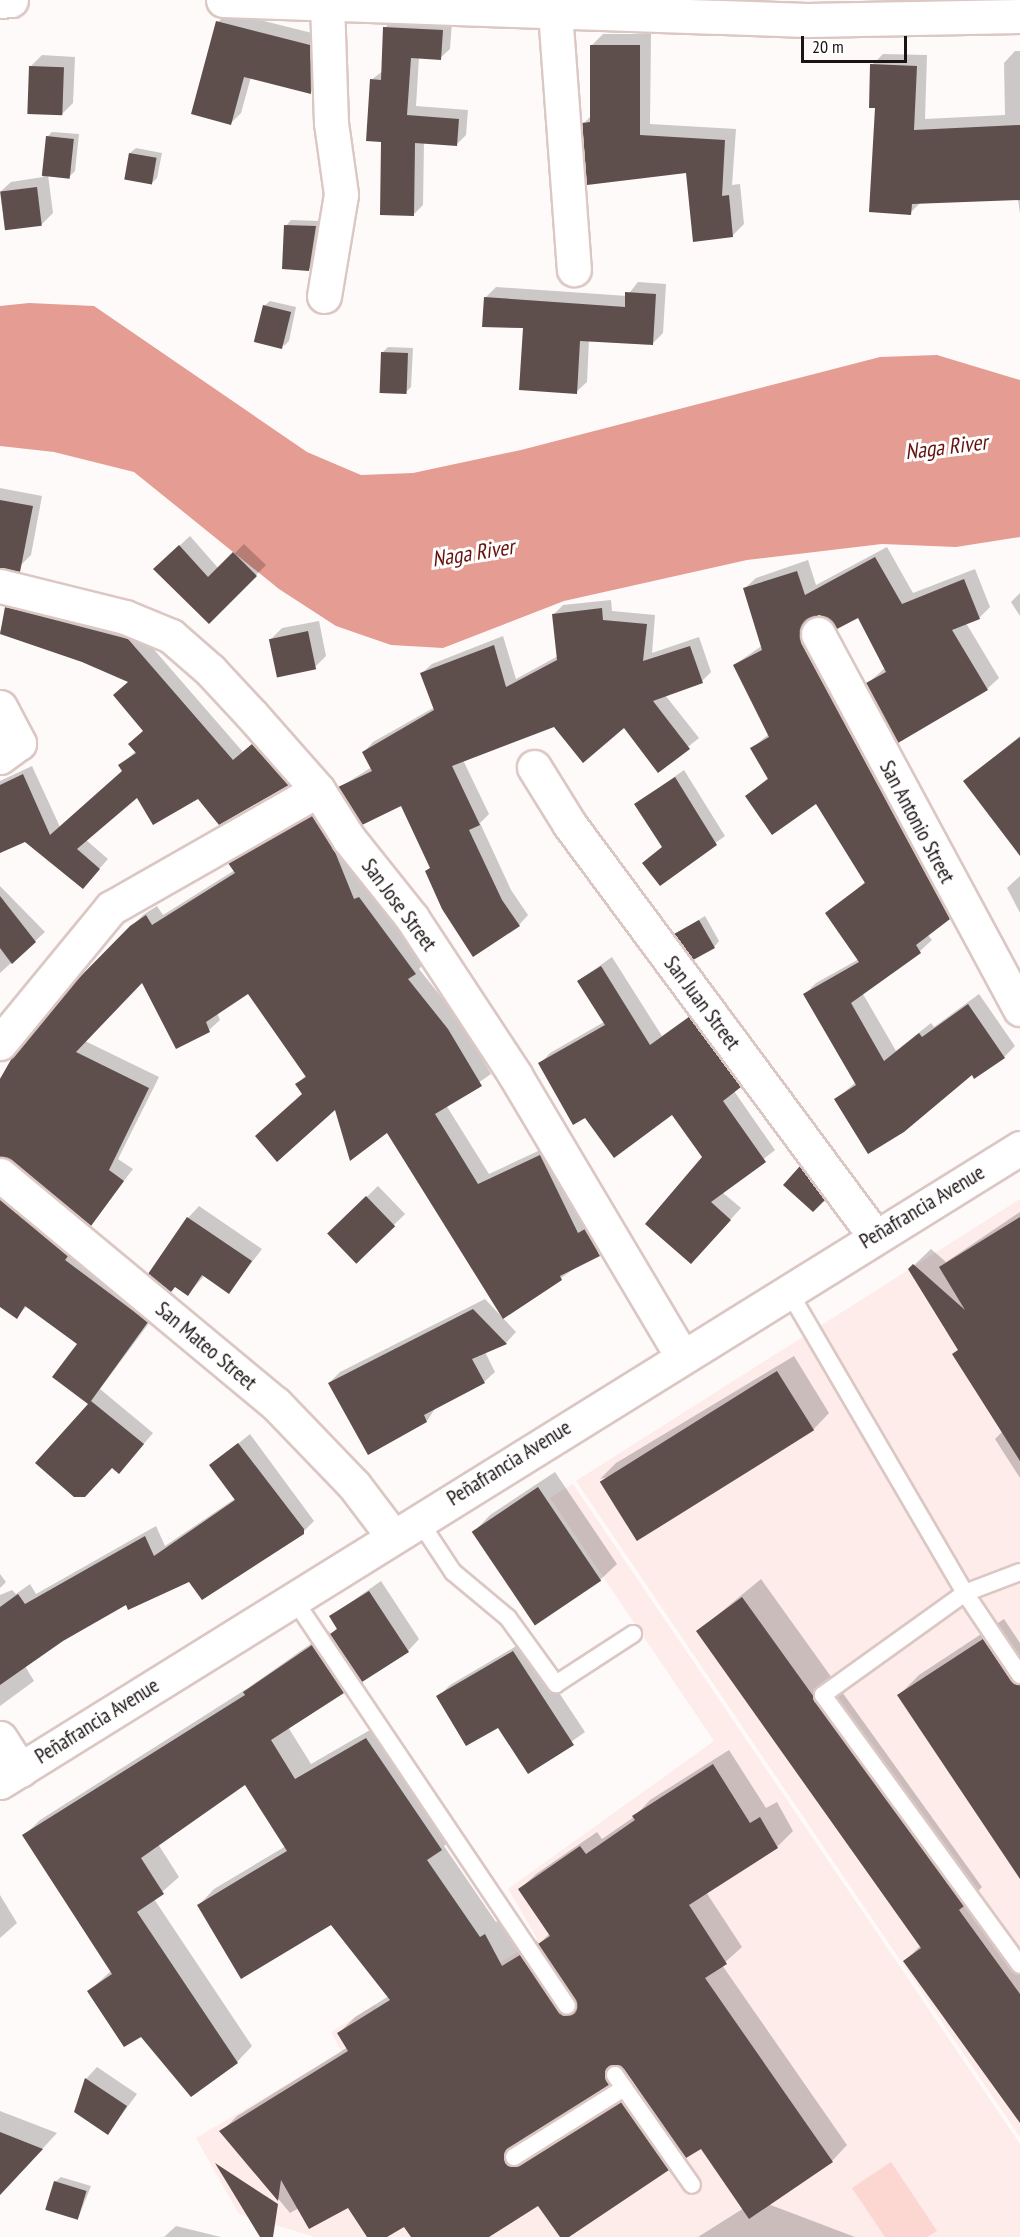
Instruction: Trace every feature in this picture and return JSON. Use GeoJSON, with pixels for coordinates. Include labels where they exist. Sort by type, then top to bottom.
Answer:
{"type":"FeatureCollection","features":[{"type":"Feature","properties":{"kind":"street"},"geometry":{"type":"LineString","coordinates":[[0,1],[11,0]]}},
{"type":"Feature","properties":{"kind":"street"},"geometry":{"type":"LineString","coordinates":[[223,0],[807,20],[1020,16]]}},
{"type":"Feature","properties":{"kind":"street"},"geometry":{"type":"LineString","coordinates":[[324,296],[341,194],[331,123],[327,4]]}},
{"type":"Feature","properties":{"kind":"street"},"geometry":{"type":"LineString","coordinates":[[555,12],[574,268]]}},
{"type":"Feature","properties":{"kind":"street","name":"San Jose Street"},"geometry":{"type":"LineString","coordinates":[[0,586],[126,617],[171,636],[210,670],[318,790],[349,839],[412,918],[515,1075],[682,1356]]}},
{"type":"Feature","properties":{"kind":"street","name":"San Antonio Street"},"geometry":{"type":"LineString","coordinates":[[818,634],[1020,1009]]}},
{"type":"Feature","properties":{"kind":"street"},"geometry":{"type":"LineString","coordinates":[[0,707],[19,743],[0,757]]}},
{"type":"Feature","properties":{"kind":"street","name":"San Juan Street"},"geometry":{"type":"LineString","coordinates":[[534,767],[570,825],[874,1235]]}},
{"type":"Feature","properties":{"kind":"street"},"geometry":{"type":"LineString","coordinates":[[0,1043],[111,908],[318,790]]}},
{"type":"Feature","properties":{"kind":"street","name":"Peñafrancia Avenue"},"geometry":{"type":"LineString","coordinates":[[10,1776],[874,1235],[1020,1148]]}},
{"type":"Feature","properties":{"kind":"street","name":"San Mateo Street"},"geometry":{"type":"LineString","coordinates":[[0,1175],[275,1403],[347,1477],[405,1527]]}},
{"type":"Feature","properties":{"kind":"street"},"geometry":{"type":"LineString","coordinates":[[0,1738],[10,1776]]}},
{"type":"Feature","properties":{"kind":"lane"},"geometry":{"type":"LineString","coordinates":[[788,1290],[965,1593],[1020,1675]]}},
{"type":"Feature","properties":{"kind":"lane"},"geometry":{"type":"LineString","coordinates":[[405,1527],[453,1572],[508,1618],[556,1684],[633,1634]]}},
{"type":"Feature","properties":{"kind":"lane"},"geometry":{"type":"LineString","coordinates":[[1020,1572],[965,1593],[823,1695],[1020,1965]]}},
{"type":"Feature","properties":{"kind":"lane"},"geometry":{"type":"LineString","coordinates":[[293,1598],[567,2006]]}},
{"type":"Feature","properties":{"kind":"lane"},"geometry":{"type":"LineString","coordinates":[[514,2157],[620,2082],[692,2186]]}},
{"type":"Feature","properties":{"kind":"shaded area"},"geometry":{"type":"Polygon","coordinates":[[[1020,1199],[1020,2137],[576,1481],[1020,1199]]]}},
{"type":"Feature","properties":{"kind":"shaded area"},"geometry":{"type":"Polygon","coordinates":[[[573,1484],[1020,2144],[1020,2237],[315,2237],[239,2214],[196,2138],[342,2052],[331,2032],[375,2005],[390,2029],[538,1940],[508,1889],[714,1741],[550,1498],[573,1484]]]}},
{"type":"Feature","properties":{"kind":"shaded area"},"geometry":{"type":"Polygon","coordinates":[[[891,2162],[937,2231],[927,2237],[885,2237],[852,2188],[891,2162]]]}},
{"type":"Feature","properties":{"kind":"water","name":"Naga River"},"geometry":{"type":"Polygon","coordinates":[[[29,303],[94,306],[307,452],[361,475],[413,473],[521,450],[880,357],[937,355],[1020,380],[1020,537],[956,547],[882,544],[747,560],[564,601],[443,648],[391,645],[336,626],[279,589],[134,472],[54,452],[0,446],[0,306],[29,303]]]}},
{"type":"Feature","properties":{"kind":"building"},"geometry":{"type":"Polygon","coordinates":[[[216,21],[310,45],[311,94],[244,77],[231,125],[191,114],[216,21]]]}},
{"type":"Feature","properties":{"kind":"building"},"geometry":{"type":"Polygon","coordinates":[[[383,27],[443,30],[441,60],[411,58],[407,115],[459,119],[457,146],[415,143],[414,216],[380,215],[381,142],[366,141],[370,79],[381,80],[383,27]]]}},
{"type":"Feature","properties":{"kind":"building"},"geometry":{"type":"Polygon","coordinates":[[[590,45],[640,45],[640,135],[725,140],[722,196],[729,195],[733,237],[693,242],[686,173],[587,185],[582,123],[590,122],[590,45]]]}},
{"type":"Feature","properties":{"kind":"building"},"geometry":{"type":"Polygon","coordinates":[[[870,64],[917,66],[914,130],[1020,125],[1020,200],[912,204],[911,215],[869,212],[875,108],[869,108],[870,64]]]}},
{"type":"Feature","properties":{"kind":"building"},"geometry":{"type":"Polygon","coordinates":[[[29,66],[64,67],[62,115],[27,114],[29,66]]]}},
{"type":"Feature","properties":{"kind":"building"},"geometry":{"type":"Polygon","coordinates":[[[46,136],[74,139],[70,179],[42,176],[46,136]]]}},
{"type":"Feature","properties":{"kind":"building"},"geometry":{"type":"Polygon","coordinates":[[[129,153],[157,158],[152,184],[124,180],[129,153]]]}},
{"type":"Feature","properties":{"kind":"building"},"geometry":{"type":"Polygon","coordinates":[[[37,187],[42,226],[5,230],[0,192],[37,187]]]}},
{"type":"Feature","properties":{"kind":"building"},"geometry":{"type":"Polygon","coordinates":[[[284,225],[316,226],[309,271],[282,269],[284,225]]]}},
{"type":"Feature","properties":{"kind":"building"},"geometry":{"type":"Polygon","coordinates":[[[625,292],[656,294],[653,345],[580,341],[577,394],[519,390],[523,328],[482,327],[484,297],[625,307],[625,292]]]}},
{"type":"Feature","properties":{"kind":"building"},"geometry":{"type":"Polygon","coordinates":[[[263,305],[291,312],[282,349],[254,342],[263,305]]]}},
{"type":"Feature","properties":{"kind":"building"},"geometry":{"type":"Polygon","coordinates":[[[381,352],[408,353],[407,394],[380,393],[381,352]]]}},
{"type":"Feature","properties":{"kind":"building"},"geometry":{"type":"Polygon","coordinates":[[[0,500],[33,506],[20,572],[0,568],[0,500]]]}},
{"type":"Feature","properties":{"kind":"building"},"geometry":{"type":"Polygon","coordinates":[[[179,545],[208,577],[233,552],[257,576],[209,624],[153,569],[179,545]]]}},
{"type":"Feature","properties":{"kind":"building"},"geometry":{"type":"Polygon","coordinates":[[[875,557],[902,604],[964,579],[980,619],[952,630],[988,690],[898,743],[866,683],[886,672],[858,618],[837,629],[828,618],[819,615],[802,625],[801,643],[950,919],[916,945],[921,953],[851,1003],[884,1061],[919,1033],[922,1037],[968,1004],[1005,1058],[974,1079],[972,1075],[904,1132],[868,1154],[834,1099],[856,1085],[803,994],[859,962],[825,913],[865,883],[816,804],[772,835],[745,796],[768,779],[750,748],[769,737],[733,665],[762,650],[743,588],[797,571],[805,595],[875,557]]]}},
{"type":"Feature","properties":{"kind":"building"},"geometry":{"type":"Polygon","coordinates":[[[5,607],[128,639],[233,760],[252,744],[289,785],[219,825],[198,799],[153,825],[137,798],[77,849],[100,869],[83,889],[25,842],[0,853],[0,785],[23,774],[50,835],[122,771],[118,765],[136,753],[128,744],[143,731],[113,695],[128,682],[82,662],[0,634],[5,607]]]}},
{"type":"Feature","properties":{"kind":"building"},"geometry":{"type":"Polygon","coordinates":[[[602,608],[603,620],[647,624],[643,661],[690,646],[703,683],[653,701],[690,749],[658,773],[624,728],[583,763],[554,727],[452,766],[480,825],[469,830],[502,900],[520,926],[473,957],[442,909],[425,871],[430,868],[401,806],[362,825],[338,787],[372,771],[362,752],[434,710],[420,673],[494,645],[506,687],[557,660],[552,614],[602,608]]]}},
{"type":"Feature","properties":{"kind":"building"},"geometry":{"type":"Polygon","coordinates":[[[308,631],[316,669],[277,677],[269,639],[308,631]]]}},
{"type":"Feature","properties":{"kind":"building"},"geometry":{"type":"Polygon","coordinates":[[[1020,737],[1020,856],[963,781],[1020,737]]]}},
{"type":"Feature","properties":{"kind":"building"},"geometry":{"type":"Polygon","coordinates":[[[675,777],[717,845],[660,886],[642,863],[662,847],[634,804],[675,777]]]}},
{"type":"Feature","properties":{"kind":"building"},"geometry":{"type":"Polygon","coordinates":[[[312,815],[335,852],[354,899],[359,897],[416,974],[408,979],[448,1029],[482,1086],[435,1114],[478,1184],[540,1155],[578,1233],[585,1229],[600,1256],[560,1276],[562,1280],[503,1319],[387,1133],[350,1161],[335,1110],[277,1162],[255,1136],[302,1094],[295,1084],[306,1077],[248,994],[206,1022],[210,1032],[176,1049],[142,983],[76,1052],[149,1088],[109,1170],[124,1181],[91,1226],[12,1161],[0,1157],[0,1079],[13,1056],[74,983],[130,926],[146,915],[152,925],[235,873],[228,863],[312,815]]]}},
{"type":"Feature","properties":{"kind":"building"},"geometry":{"type":"Polygon","coordinates":[[[0,896],[36,942],[12,964],[0,948],[0,896]]]}},
{"type":"Feature","properties":{"kind":"building"},"geometry":{"type":"Polygon","coordinates":[[[699,920],[715,948],[693,960],[674,934],[699,920]]]}},
{"type":"Feature","properties":{"kind":"building"},"geometry":{"type":"Polygon","coordinates":[[[601,966],[650,1045],[689,1017],[741,1087],[723,1101],[766,1162],[711,1202],[731,1220],[691,1264],[645,1224],[702,1157],[672,1115],[614,1158],[585,1118],[573,1125],[538,1063],[605,1025],[577,981],[601,966]]]}},
{"type":"Feature","properties":{"kind":"building"},"geometry":{"type":"Polygon","coordinates":[[[800,1166],[825,1200],[813,1212],[783,1185],[800,1166]]]}},
{"type":"Feature","properties":{"kind":"building"},"geometry":{"type":"Polygon","coordinates":[[[366,1196],[395,1226],[356,1264],[327,1234],[366,1196]]]}},
{"type":"Feature","properties":{"kind":"building"},"geometry":{"type":"Polygon","coordinates":[[[0,1199],[68,1256],[65,1260],[148,1322],[91,1401],[144,1444],[119,1474],[112,1468],[85,1497],[74,1497],[35,1463],[88,1404],[52,1377],[77,1344],[25,1306],[17,1319],[0,1307],[0,1199]]]}},
{"type":"Feature","properties":{"kind":"building"},"geometry":{"type":"Polygon","coordinates":[[[187,1217],[252,1261],[229,1294],[202,1275],[188,1296],[175,1287],[171,1292],[148,1274],[187,1217]]]}},
{"type":"Feature","properties":{"kind":"building"},"geometry":{"type":"Polygon","coordinates":[[[1020,1217],[1020,1461],[952,1354],[958,1350],[908,1269],[913,1264],[965,1310],[939,1267],[1020,1217]]]}},
{"type":"Feature","properties":{"kind":"building"},"geometry":{"type":"Polygon","coordinates":[[[473,1309],[507,1344],[472,1359],[485,1383],[424,1415],[427,1422],[368,1455],[328,1383],[473,1309]]]}},
{"type":"Feature","properties":{"kind":"building"},"geometry":{"type":"Polygon","coordinates":[[[777,1371],[814,1430],[637,1541],[600,1482],[777,1371]]]}},
{"type":"Feature","properties":{"kind":"building"},"geometry":{"type":"Polygon","coordinates":[[[238,1443],[304,1529],[304,1534],[202,1600],[189,1582],[128,1610],[126,1605],[63,1641],[0,1685],[0,1607],[18,1594],[25,1604],[145,1536],[154,1556],[235,1500],[209,1465],[238,1443]]]}},
{"type":"Feature","properties":{"kind":"building"},"geometry":{"type":"Polygon","coordinates":[[[538,1487],[601,1581],[535,1625],[472,1532],[538,1487]]]}},
{"type":"Feature","properties":{"kind":"building"},"geometry":{"type":"Polygon","coordinates":[[[369,1591],[409,1652],[362,1682],[330,1634],[337,1629],[329,1616],[369,1591]]]}},
{"type":"Feature","properties":{"kind":"building"},"geometry":{"type":"Polygon","coordinates":[[[742,1597],[964,1906],[959,1910],[1020,1994],[1020,2123],[903,1961],[921,1948],[696,1631],[742,1597]]]}},
{"type":"Feature","properties":{"kind":"building"},"geometry":{"type":"Polygon","coordinates":[[[983,1639],[1011,1681],[1020,1685],[1020,1879],[897,1695],[983,1639]]]}},
{"type":"Feature","properties":{"kind":"building"},"geometry":{"type":"Polygon","coordinates":[[[312,1645],[344,1693],[271,1740],[295,1779],[366,1738],[442,1850],[427,1860],[480,1937],[485,1934],[502,1966],[520,1955],[563,2016],[573,2014],[576,2001],[538,1944],[550,1936],[518,1889],[580,1846],[586,1854],[635,1820],[632,1816],[713,1764],[750,1823],[760,1817],[778,1848],[689,1905],[727,1964],[705,1978],[833,2162],[749,2219],[701,2149],[686,2158],[624,2069],[615,2065],[605,2071],[609,2085],[505,2153],[509,2166],[519,2166],[621,2102],[669,2170],[569,2237],[560,2237],[538,2206],[489,2237],[411,2237],[404,2227],[387,2237],[367,2237],[348,2208],[309,2229],[281,2180],[278,2201],[219,2131],[348,2051],[337,2033],[390,2000],[331,1925],[241,1979],[197,1905],[287,1851],[245,1785],[141,1858],[164,1894],[137,1912],[238,2063],[191,2097],[141,2037],[124,2047],[87,1991],[112,1974],[22,1835],[245,1695],[243,1692],[312,1645]]]}},
{"type":"Feature","properties":{"kind":"building"},"geometry":{"type":"Polygon","coordinates":[[[513,1651],[574,1745],[528,1774],[498,1728],[466,1746],[436,1696],[513,1651]]]}},
{"type":"Feature","properties":{"kind":"building"},"geometry":{"type":"Polygon","coordinates":[[[85,2078],[127,2106],[108,2135],[74,2112],[85,2078]]]}},
{"type":"Feature","properties":{"kind":"building"},"geometry":{"type":"Polygon","coordinates":[[[0,2132],[43,2149],[0,2195],[0,2132]]]}},
{"type":"Feature","properties":{"kind":"building"},"geometry":{"type":"Polygon","coordinates":[[[215,2163],[278,2204],[273,2237],[260,2237],[215,2163]]]}},
{"type":"Feature","properties":{"kind":"building"},"geometry":{"type":"Polygon","coordinates":[[[54,2181],[87,2191],[78,2220],[45,2210],[54,2181]]]}}]}
